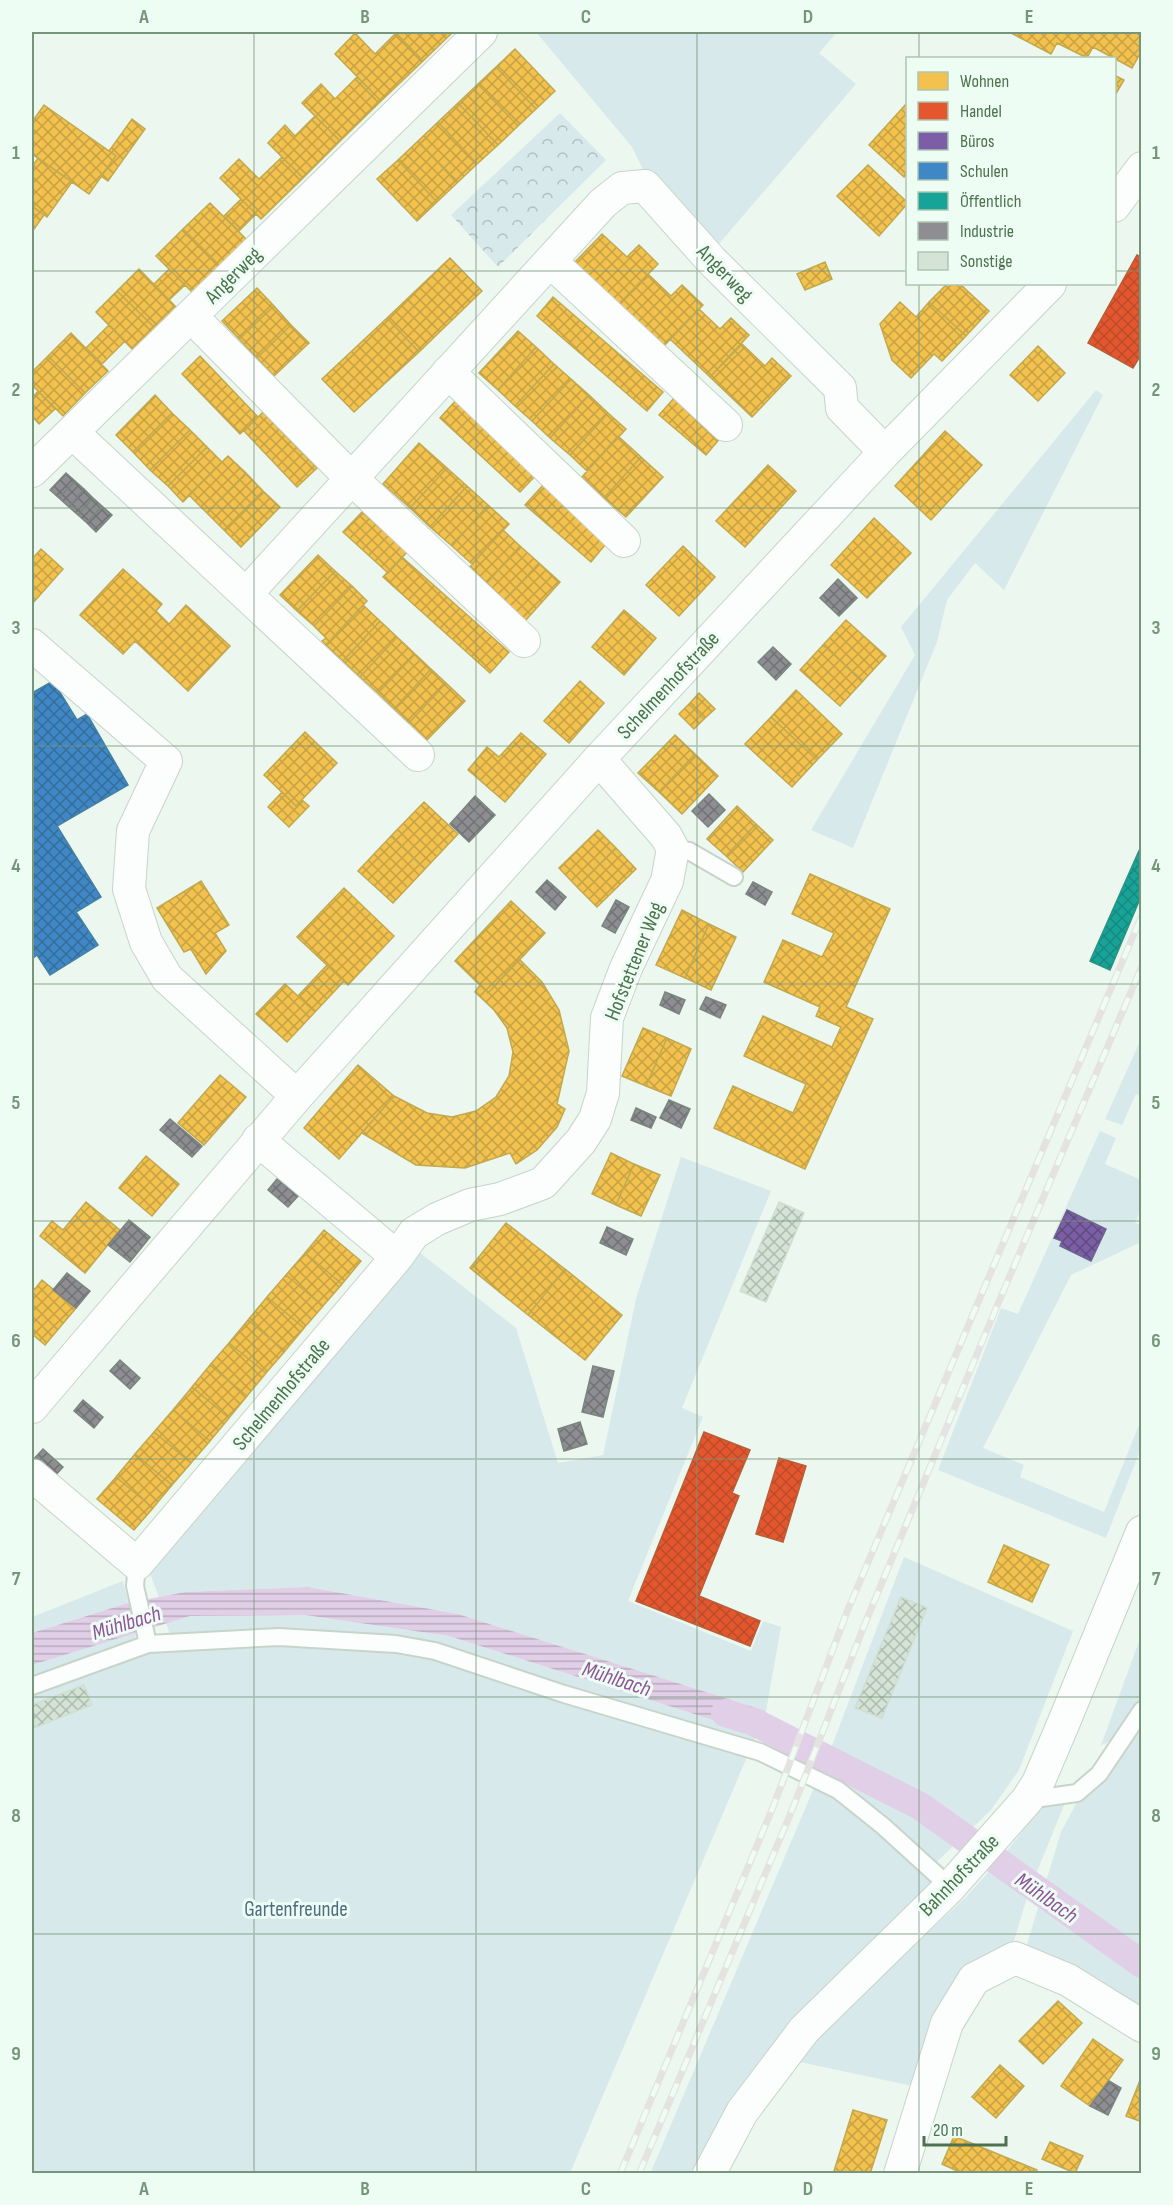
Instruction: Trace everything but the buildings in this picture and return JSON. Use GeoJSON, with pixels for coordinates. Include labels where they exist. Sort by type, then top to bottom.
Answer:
{"type":"FeatureCollection","features":[{"type":"Feature","properties":{"kind":"street","name":"Angerweg"},"geometry":{"type":"LineString","coordinates":[[32,471],[481,32]]}},
{"type":"Feature","properties":{"kind":"street"},"geometry":{"type":"LineString","coordinates":[[1116,203],[1142,168]]}},
{"type":"Feature","properties":{"kind":"street","name":"Angerweg"},"geometry":{"type":"LineString","coordinates":[[247,593],[603,203],[622,188],[645,186],[711,260],[840,388],[842,408],[885,452]]}},
{"type":"Feature","properties":{"kind":"street"},"geometry":{"type":"LineString","coordinates":[[550,261],[726,425]]}},
{"type":"Feature","properties":{"kind":"street","name":"Schelmenhofstraße"},"geometry":{"type":"LineString","coordinates":[[32,1407],[258,1140],[599,759],[885,452],[1049,285]]}},
{"type":"Feature","properties":{"kind":"street","name":"Angerweg"},"geometry":{"type":"LineString","coordinates":[[191,316],[351,478],[524,641]]}},
{"type":"Feature","properties":{"kind":"street"},"geometry":{"type":"LineString","coordinates":[[448,372],[624,541]]}},
{"type":"Feature","properties":{"kind":"street"},"geometry":{"type":"LineString","coordinates":[[72,432],[418,755]]}},
{"type":"Feature","properties":{"kind":"street"},"geometry":{"type":"LineString","coordinates":[[32,645],[166,761],[133,831],[129,889],[146,942],[167,978],[297,1096]]}},
{"type":"Feature","properties":{"kind":"street"},"geometry":{"type":"LineString","coordinates":[[599,759],[666,836],[673,849]]}},
{"type":"Feature","properties":{"kind":"street","name":"Hofstettener Weg"},"geometry":{"type":"LineString","coordinates":[[397,1257],[414,1233],[437,1219],[470,1205],[500,1198],[543,1183],[581,1141],[595,1119],[603,1093],[607,1018],[626,968],[667,882],[673,849]]}},
{"type":"Feature","properties":{"kind":"street"},"geometry":{"type":"LineString","coordinates":[[258,1140],[397,1257]]}},
{"type":"Feature","properties":{"kind":"street","name":"Schelmenhofstraße"},"geometry":{"type":"LineString","coordinates":[[136,1575],[397,1257]]}},
{"type":"Feature","properties":{"kind":"street"},"geometry":{"type":"LineString","coordinates":[[32,1475],[136,1575]]}},
{"type":"Feature","properties":{"kind":"street","name":"Bahnhofstraße"},"geometry":{"type":"LineString","coordinates":[[709,2174],[742,2112],[804,2030],[950,1887],[1003,1830],[1027,1800],[1038,1783],[1060,1732],[1142,1532]]}},
{"type":"Feature","properties":{"kind":"street"},"geometry":{"type":"LineString","coordinates":[[900,2174],[948,2023],[974,1979],[1016,1958],[1068,1980],[1142,2026]]}},
{"type":"Feature","properties":{"kind":"lane"},"geometry":{"type":"LineString","coordinates":[[673,849],[689,851],[734,877]]}},
{"type":"Feature","properties":{"kind":"lane"},"geometry":{"type":"LineString","coordinates":[[136,1575],[147,1636]]}},
{"type":"Feature","properties":{"kind":"lane"},"geometry":{"type":"LineString","coordinates":[[32,1686],[147,1636],[279,1637],[396,1644],[435,1651],[564,1694],[760,1752],[838,1790],[883,1826],[950,1887]]}},
{"type":"Feature","properties":{"kind":"lane"},"geometry":{"type":"LineString","coordinates":[[1027,1800],[1077,1793],[1099,1774],[1142,1710]]}},
{"type":"Feature","properties":{"kind":"green space"},"geometry":{"type":"Polygon","coordinates":[[[536,32],[837,32],[819,53],[856,84],[712,252],[650,184],[632,147],[536,32]]]}},
{"type":"Feature","properties":{"kind":"green space"},"geometry":{"type":"Polygon","coordinates":[[[560,113],[606,160],[498,267],[451,215],[560,113]]]}},
{"type":"Feature","properties":{"kind":"green space"},"geometry":{"type":"Polygon","coordinates":[[[1096,390],[1103,395],[1004,590],[975,563],[947,600],[937,642],[853,848],[811,830],[915,655],[901,627],[1096,390]]]}},
{"type":"Feature","properties":{"kind":"green space"},"geometry":{"type":"Polygon","coordinates":[[[1141,1039],[1141,1096],[1136,1094],[1122,1125],[1105,1119],[1141,1039]]]}},
{"type":"Feature","properties":{"kind":"green space"},"geometry":{"type":"Polygon","coordinates":[[[1100,1131],[1116,1138],[1105,1164],[1141,1180],[1141,1208],[1135,1223],[1141,1225],[1139,1243],[1071,1275],[983,1448],[1024,1465],[1020,1477],[1104,1512],[1141,1420],[1141,1448],[1106,1538],[938,1470],[1001,1308],[1018,1314],[1100,1131]]]}},
{"type":"Feature","properties":{"kind":"green space"},"geometry":{"type":"Polygon","coordinates":[[[681,1157],[771,1191],[682,1408],[703,1417],[628,1601],[751,1651],[763,1621],[781,1627],[766,1711],[458,1614],[308,1587],[185,1592],[159,1597],[147,1566],[415,1249],[516,1328],[558,1463],[603,1455],[636,1299],[681,1157]]]}},
{"type":"Feature","properties":{"kind":"green space"},"geometry":{"type":"Polygon","coordinates":[[[904,1557],[1073,1631],[1019,1770],[991,1810],[924,1874],[934,1887],[698,2173],[650,2174],[833,1743],[904,1557]]]}},
{"type":"Feature","properties":{"kind":"green space"},"geometry":{"type":"Polygon","coordinates":[[[123,1581],[128,1603],[32,1633],[32,1617],[123,1581]]]}},
{"type":"Feature","properties":{"kind":"green space"},"geometry":{"type":"Polygon","coordinates":[[[305,1615],[449,1636],[757,1734],[754,1741],[564,1690],[436,1644],[170,1635],[166,1623],[190,1616],[305,1615]]]}},
{"type":"Feature","properties":{"kind":"green space"},"geometry":{"type":"Polygon","coordinates":[[[135,1632],[136,1642],[32,1681],[32,1665],[135,1632]]]}},
{"type":"Feature","properties":{"kind":"green space"},"geometry":{"type":"Polygon","coordinates":[[[1141,1636],[1141,2016],[1024,1954],[1061,1832],[1109,1742],[1101,1745],[1141,1636]]]}},
{"type":"Feature","properties":{"kind":"green space","name":"Gartenfreunde"},"geometry":{"type":"Polygon","coordinates":[[[272,1643],[390,1648],[436,1657],[747,1757],[570,2173],[32,2173],[32,1693],[165,1647],[272,1643]]]}},
{"type":"Feature","properties":{"kind":"green space"},"geometry":{"type":"Polygon","coordinates":[[[1066,1800],[1028,1894],[1010,1954],[969,1975],[922,2088],[795,2061],[848,2007],[965,1898],[1004,1855],[1043,1804],[1066,1800]]]}},
{"type":"Feature","properties":{"kind":"water"},"geometry":{"type":"Polygon","coordinates":[[[308,1587],[458,1614],[766,1711],[757,1734],[449,1636],[305,1615],[190,1616],[32,1665],[32,1633],[128,1603],[185,1592],[308,1587]]]}},
{"type":"Feature","properties":{"kind":"waterway","name":"Mühlbach"},"geometry":{"type":"LineString","coordinates":[[725,1713],[754,1722],[920,1806],[1142,1964]]}},
{"type":"Feature","properties":{"kind":"railway"},"geometry":{"type":"LineString","coordinates":[[620,2174],[773,1807],[847,1612],[1142,915]]}},
{"type":"Feature","properties":{"kind":"railway"},"geometry":{"type":"LineString","coordinates":[[639,2174],[790,1815],[866,1621],[997,1306],[1142,966]]}}]}
